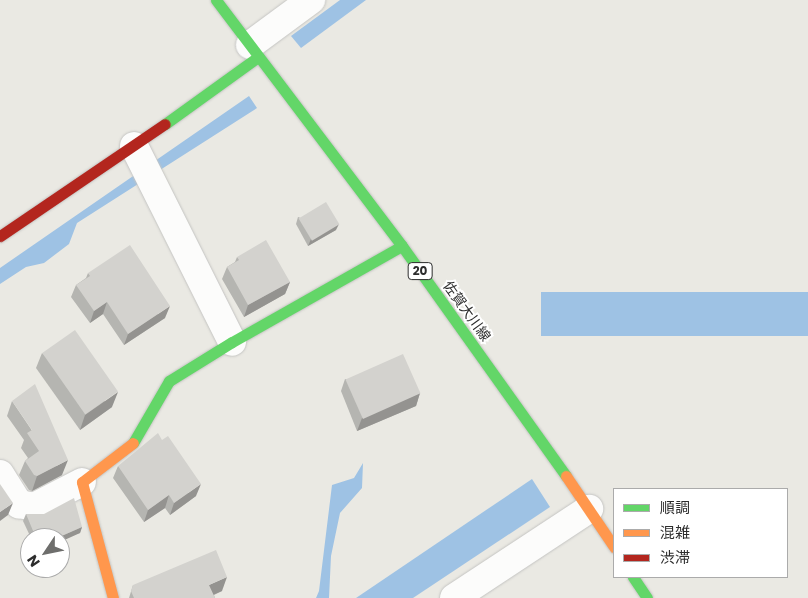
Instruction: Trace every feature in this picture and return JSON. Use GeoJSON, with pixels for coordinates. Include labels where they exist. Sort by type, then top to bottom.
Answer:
{"type":"FeatureCollection","features":[{"type":"Feature","properties":{"kind":"street","name":"佐賀大川線"},"geometry":{"type":"LineString","coordinates":[[216,0],[402,246],[589,509],[613,546]]}},
{"type":"Feature","properties":{"kind":"street"},"geometry":{"type":"LineString","coordinates":[[0,236],[134,146],[254,51],[311,0]]}},
{"type":"Feature","properties":{"kind":"street"},"geometry":{"type":"LineString","coordinates":[[134,146],[232,342]]}},
{"type":"Feature","properties":{"kind":"street"},"geometry":{"type":"LineString","coordinates":[[0,474],[19,504],[34,506],[82,482],[134,442],[169,381],[232,342],[402,246]]}},
{"type":"Feature","properties":{"kind":"street"},"geometry":{"type":"LineString","coordinates":[[82,482],[113,598]]}},
{"type":"Feature","properties":{"kind":"street"},"geometry":{"type":"LineString","coordinates":[[454,598],[589,509]]}},
{"type":"Feature","properties":{"kind":"street"},"geometry":{"type":"LineString","coordinates":[[634,578],[647,598]]}},
{"type":"Feature","properties":{"kind":"water"},"geometry":{"type":"Polygon","coordinates":[[[340,0],[366,0],[301,48],[291,36],[340,0]]]}},
{"type":"Feature","properties":{"kind":"water"},"geometry":{"type":"Polygon","coordinates":[[[249,96],[257,108],[77,223],[69,244],[44,263],[26,267],[0,284],[0,268],[249,96]]]}},
{"type":"Feature","properties":{"kind":"water"},"geometry":{"type":"Polygon","coordinates":[[[541,292],[808,292],[808,336],[541,336],[541,292]]]}},
{"type":"Feature","properties":{"kind":"water"},"geometry":{"type":"Polygon","coordinates":[[[363,463],[362,488],[340,513],[331,556],[329,598],[316,598],[319,591],[332,485],[354,478],[363,463]]]}},
{"type":"Feature","properties":{"kind":"water"},"geometry":{"type":"Polygon","coordinates":[[[532,479],[550,507],[413,598],[356,598],[532,479]]]}},
{"type":"Feature","properties":{"kind":"building"},"geometry":{"type":"Polygon","coordinates":[[[326,202],[339,224],[312,241],[299,218],[326,202]]]}},
{"type":"Feature","properties":{"kind":"building"},"geometry":{"type":"Polygon","coordinates":[[[266,240],[290,282],[248,305],[227,267],[239,260],[237,257],[266,240]]]}},
{"type":"Feature","properties":{"kind":"building"},"geometry":{"type":"Polygon","coordinates":[[[130,245],[170,306],[128,334],[107,302],[94,311],[76,285],[90,276],[88,273],[130,245]]]}},
{"type":"Feature","properties":{"kind":"building"},"geometry":{"type":"Polygon","coordinates":[[[75,330],[118,391],[85,414],[42,353],[75,330]]]}},
{"type":"Feature","properties":{"kind":"building"},"geometry":{"type":"Polygon","coordinates":[[[403,354],[420,393],[363,419],[345,380],[403,354]]]}},
{"type":"Feature","properties":{"kind":"building"},"geometry":{"type":"Polygon","coordinates":[[[35,384],[68,460],[37,476],[34,475],[25,461],[39,451],[27,433],[32,430],[12,401],[35,384]]]}},
{"type":"Feature","properties":{"kind":"building"},"geometry":{"type":"Polygon","coordinates":[[[158,433],[162,440],[168,436],[201,484],[174,503],[169,495],[148,510],[118,466],[158,433]]]}},
{"type":"Feature","properties":{"kind":"building"},"geometry":{"type":"Polygon","coordinates":[[[0,484],[13,503],[0,512],[0,484]]]}},
{"type":"Feature","properties":{"kind":"building"},"geometry":{"type":"Polygon","coordinates":[[[74,498],[82,527],[70,532],[70,528],[32,528],[26,514],[44,514],[74,498]]]}},
{"type":"Feature","properties":{"kind":"building"},"geometry":{"type":"Polygon","coordinates":[[[216,550],[227,577],[209,585],[215,598],[134,598],[131,591],[133,585],[216,550]]]}},
{"type":"Feature","properties":{"kind":"traffic: fast"},"geometry":{"type":"LineString","coordinates":[[216,0],[402,246],[566,476]]}},
{"type":"Feature","properties":{"kind":"traffic: fast"},"geometry":{"type":"LineString","coordinates":[[165,124],[258,57]]}},
{"type":"Feature","properties":{"kind":"traffic: fast"},"geometry":{"type":"LineString","coordinates":[[133,443],[169,381],[232,342],[402,246]]}},
{"type":"Feature","properties":{"kind":"traffic: fast"},"geometry":{"type":"LineString","coordinates":[[634,578],[647,598]]}},
{"type":"Feature","properties":{"kind":"traffic: slow"},"geometry":{"type":"LineString","coordinates":[[113,598],[82,482],[133,443]]}},
{"type":"Feature","properties":{"kind":"traffic: slow"},"geometry":{"type":"LineString","coordinates":[[566,476],[613,546]]}},
{"type":"Feature","properties":{"kind":"traffic: jam"},"geometry":{"type":"LineString","coordinates":[[0,236],[165,124]]}}]}
